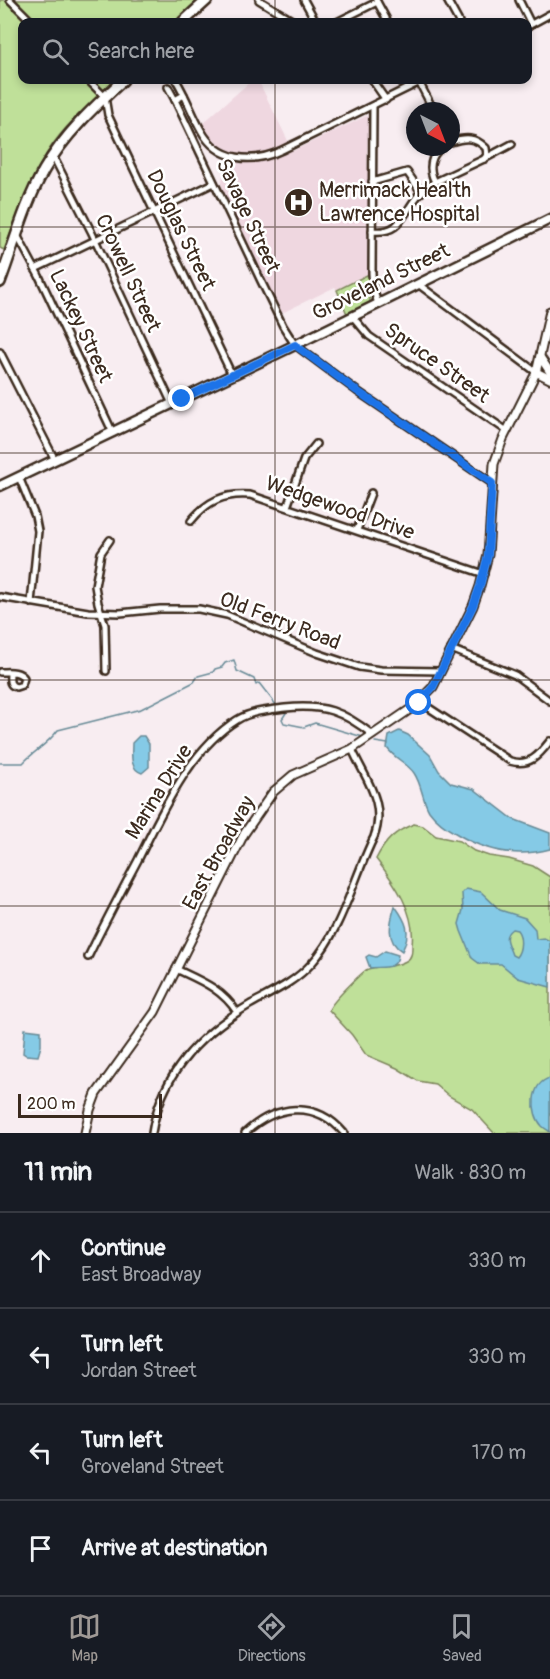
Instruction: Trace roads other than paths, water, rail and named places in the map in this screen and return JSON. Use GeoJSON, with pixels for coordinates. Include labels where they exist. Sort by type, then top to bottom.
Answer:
{"type":"FeatureCollection","features":[{"type":"Feature","properties":{"kind":"main road"},"geometry":{"type":"LineString","coordinates":[[187,18],[207,0]]}},
{"type":"Feature","properties":{"kind":"main road"},"geometry":{"type":"LineString","coordinates":[[0,282],[33,191],[53,156],[68,135],[119,84]]}},
{"type":"Feature","properties":{"kind":"main road","name":"Groveland Street"},"geometry":{"type":"LineString","coordinates":[[0,486],[295,345],[550,219]]}},
{"type":"Feature","properties":{"kind":"street"},"geometry":{"type":"LineString","coordinates":[[10,0],[29,18]]}},
{"type":"Feature","properties":{"kind":"street"},"geometry":{"type":"LineString","coordinates":[[259,0],[288,18]]}},
{"type":"Feature","properties":{"kind":"street"},"geometry":{"type":"LineString","coordinates":[[304,0],[314,18]]}},
{"type":"Feature","properties":{"kind":"street"},"geometry":{"type":"LineString","coordinates":[[447,0],[457,18]]}},
{"type":"Feature","properties":{"kind":"street"},"geometry":{"type":"LineString","coordinates":[[519,0],[526,18]]}},
{"type":"Feature","properties":{"kind":"street"},"geometry":{"type":"LineString","coordinates":[[345,18],[377,1],[386,18]]}},
{"type":"Feature","properties":{"kind":"street"},"geometry":{"type":"LineString","coordinates":[[532,23],[550,14]]}},
{"type":"Feature","properties":{"kind":"street"},"geometry":{"type":"LineString","coordinates":[[92,84],[105,97]]}},
{"type":"Feature","properties":{"kind":"street"},"geometry":{"type":"LineString","coordinates":[[178,84],[201,132],[210,143],[230,156],[250,160],[272,155],[413,84]]}},
{"type":"Feature","properties":{"kind":"street"},"geometry":{"type":"LineString","coordinates":[[375,84],[386,99]]}},
{"type":"Feature","properties":{"kind":"street"},"geometry":{"type":"LineString","coordinates":[[422,84],[430,102]]}},
{"type":"Feature","properties":{"kind":"street","name":"Savage Street"},"geometry":{"type":"LineString","coordinates":[[168,87],[274,308],[295,345]]}},
{"type":"Feature","properties":{"kind":"street"},"geometry":{"type":"LineString","coordinates":[[175,100],[184,95]]}},
{"type":"Feature","properties":{"kind":"street","name":"Douglas Street"},"geometry":{"type":"LineString","coordinates":[[105,97],[108,115],[232,375]]}},
{"type":"Feature","properties":{"kind":"street"},"geometry":{"type":"LineString","coordinates":[[373,106],[373,288],[378,304]]}},
{"type":"Feature","properties":{"kind":"street"},"geometry":{"type":"LineString","coordinates":[[460,139],[476,139],[486,148],[487,154],[484,159]]}},
{"type":"Feature","properties":{"kind":"street"},"geometry":{"type":"LineString","coordinates":[[372,231],[381,232],[392,229],[421,192],[435,182],[512,144]]}},
{"type":"Feature","properties":{"kind":"street","name":"Crowell Street"},"geometry":{"type":"LineString","coordinates":[[53,156],[172,404]]}},
{"type":"Feature","properties":{"kind":"street"},"geometry":{"type":"LineString","coordinates":[[434,156],[431,160],[430,172],[435,182]]}},
{"type":"Feature","properties":{"kind":"street"},"geometry":{"type":"LineString","coordinates":[[372,182],[407,172],[421,192]]}},
{"type":"Feature","properties":{"kind":"street"},"geometry":{"type":"LineString","coordinates":[[35,268],[214,183]]}},
{"type":"Feature","properties":{"kind":"street","name":"Lackey Street"},"geometry":{"type":"LineString","coordinates":[[17,235],[113,433]]}},
{"type":"Feature","properties":{"kind":"street"},"geometry":{"type":"LineString","coordinates":[[418,284],[536,372],[550,379]]}},
{"type":"Feature","properties":{"kind":"street","name":"East Broadway"},"geometry":{"type":"LineString","coordinates":[[86,1133],[90,1110],[96,1094],[154,1012],[244,834],[273,792],[293,775],[352,749],[420,702],[430,691],[473,606],[484,574],[488,555],[494,464],[507,431],[536,372],[550,310]]}},
{"type":"Feature","properties":{"kind":"street","name":"Spruce Street"},"geometry":{"type":"LineString","coordinates":[[352,316],[369,336],[507,431]]}},
{"type":"Feature","properties":{"kind":"street"},"geometry":{"type":"LineString","coordinates":[[295,345],[366,398],[492,483]]}},
{"type":"Feature","properties":{"kind":"street"},"geometry":{"type":"LineString","coordinates":[[0,352],[55,460]]}},
{"type":"Feature","properties":{"kind":"street"},"geometry":{"type":"LineString","coordinates":[[540,357],[549,369]]}},
{"type":"Feature","properties":{"kind":"street"},"geometry":{"type":"LineString","coordinates":[[287,507],[304,459],[316,444]]}},
{"type":"Feature","properties":{"kind":"street"},"geometry":{"type":"LineString","coordinates":[[19,477],[35,516],[38,531],[31,603]]}},
{"type":"Feature","properties":{"kind":"street"},"geometry":{"type":"LineString","coordinates":[[357,530],[371,493]]}},
{"type":"Feature","properties":{"kind":"street","name":"Wedgewood Drive"},"geometry":{"type":"LineString","coordinates":[[191,521],[213,500],[233,495],[250,495],[484,574]]}},
{"type":"Feature","properties":{"kind":"street"},"geometry":{"type":"LineString","coordinates":[[106,670],[105,625],[95,586],[101,553],[110,540]]}},
{"type":"Feature","properties":{"kind":"street","name":"Old Ferry Road"},"geometry":{"type":"LineString","coordinates":[[0,597],[102,613],[199,609],[227,615],[352,666],[381,670],[441,671]]}},
{"type":"Feature","properties":{"kind":"street"},"geometry":{"type":"LineString","coordinates":[[451,649],[515,675],[550,701]]}},
{"type":"Feature","properties":{"kind":"street"},"geometry":{"type":"LineString","coordinates":[[0,672],[10,672]]}},
{"type":"Feature","properties":{"kind":"street"},"geometry":{"type":"LineString","coordinates":[[420,702],[514,763],[525,763],[531,760],[550,741]]}},
{"type":"Feature","properties":{"kind":"street","name":"Marina Drive"},"geometry":{"type":"LineString","coordinates":[[88,957],[171,797],[206,747],[227,728],[257,712],[312,706],[340,713],[373,735]]}},
{"type":"Feature","properties":{"kind":"street"},"geometry":{"type":"LineString","coordinates":[[152,1133],[163,1096],[179,1066],[206,1035],[237,1012],[293,980],[317,957],[329,939],[374,837],[379,820],[378,802],[352,749]]}},
{"type":"Feature","properties":{"kind":"street"},"geometry":{"type":"LineString","coordinates":[[176,969],[218,991],[227,998],[237,1012]]}},
{"type":"Feature","properties":{"kind":"street"},"geometry":{"type":"LineString","coordinates":[[245,1133],[272,1114],[298,1110],[324,1117],[344,1133]]}},
{"type":"Feature","properties":{"kind":"water"},"geometry":{"type":"Polygon","coordinates":[[[399,731],[408,735],[430,755],[439,771],[451,783],[474,789],[513,819],[550,833],[550,849],[526,853],[502,852],[468,840],[442,824],[429,811],[414,773],[387,748],[389,736],[399,731]]]}},
{"type":"Feature","properties":{"kind":"water"},"geometry":{"type":"Polygon","coordinates":[[[139,736],[144,736],[149,744],[149,767],[142,773],[133,765],[132,756],[132,743],[139,736]]]}},
{"type":"Feature","properties":{"kind":"water"},"geometry":{"type":"Polygon","coordinates":[[[466,889],[481,892],[500,910],[525,918],[535,929],[536,939],[544,938],[550,941],[550,987],[518,978],[501,964],[480,964],[472,958],[459,924],[463,910],[462,893],[466,889]],[[512,929],[506,938],[512,955],[516,957],[521,943],[517,930],[512,929]]]}},
{"type":"Feature","properties":{"kind":"water"},"geometry":{"type":"Polygon","coordinates":[[[395,906],[407,932],[402,951],[393,942],[390,931],[395,906]]]}},
{"type":"Feature","properties":{"kind":"water"},"geometry":{"type":"Polygon","coordinates":[[[385,951],[398,955],[395,964],[388,967],[370,968],[366,957],[369,955],[376,957],[385,951]]]}},
{"type":"Feature","properties":{"kind":"water"},"geometry":{"type":"Polygon","coordinates":[[[25,1029],[41,1031],[38,1056],[23,1053],[25,1029]]]}},
{"type":"Feature","properties":{"kind":"water"},"geometry":{"type":"Polygon","coordinates":[[[550,1078],[550,1132],[542,1126],[535,1114],[534,1099],[539,1086],[550,1078]]]}},
{"type":"Feature","properties":{"kind":"waterway"},"geometry":{"type":"LineString","coordinates":[[0,763],[23,763],[58,730],[141,709],[194,682],[198,676],[213,672],[225,663],[234,660],[237,671],[254,679],[256,685],[259,683],[277,706]]}},
{"type":"Feature","properties":{"kind":"waterway"},"geometry":{"type":"LineString","coordinates":[[286,713],[282,719],[284,723],[304,727],[315,723],[363,737]]}},
{"type":"Feature","properties":{"kind":"waterway"},"geometry":{"type":"LineString","coordinates":[[375,742],[388,744]]}},
{"type":"Feature","properties":{"kind":"place","name":"Merrimack Health Lawrence Hospital"},"geometry":{"type":"Point","coordinates":[298,202]}}]}
